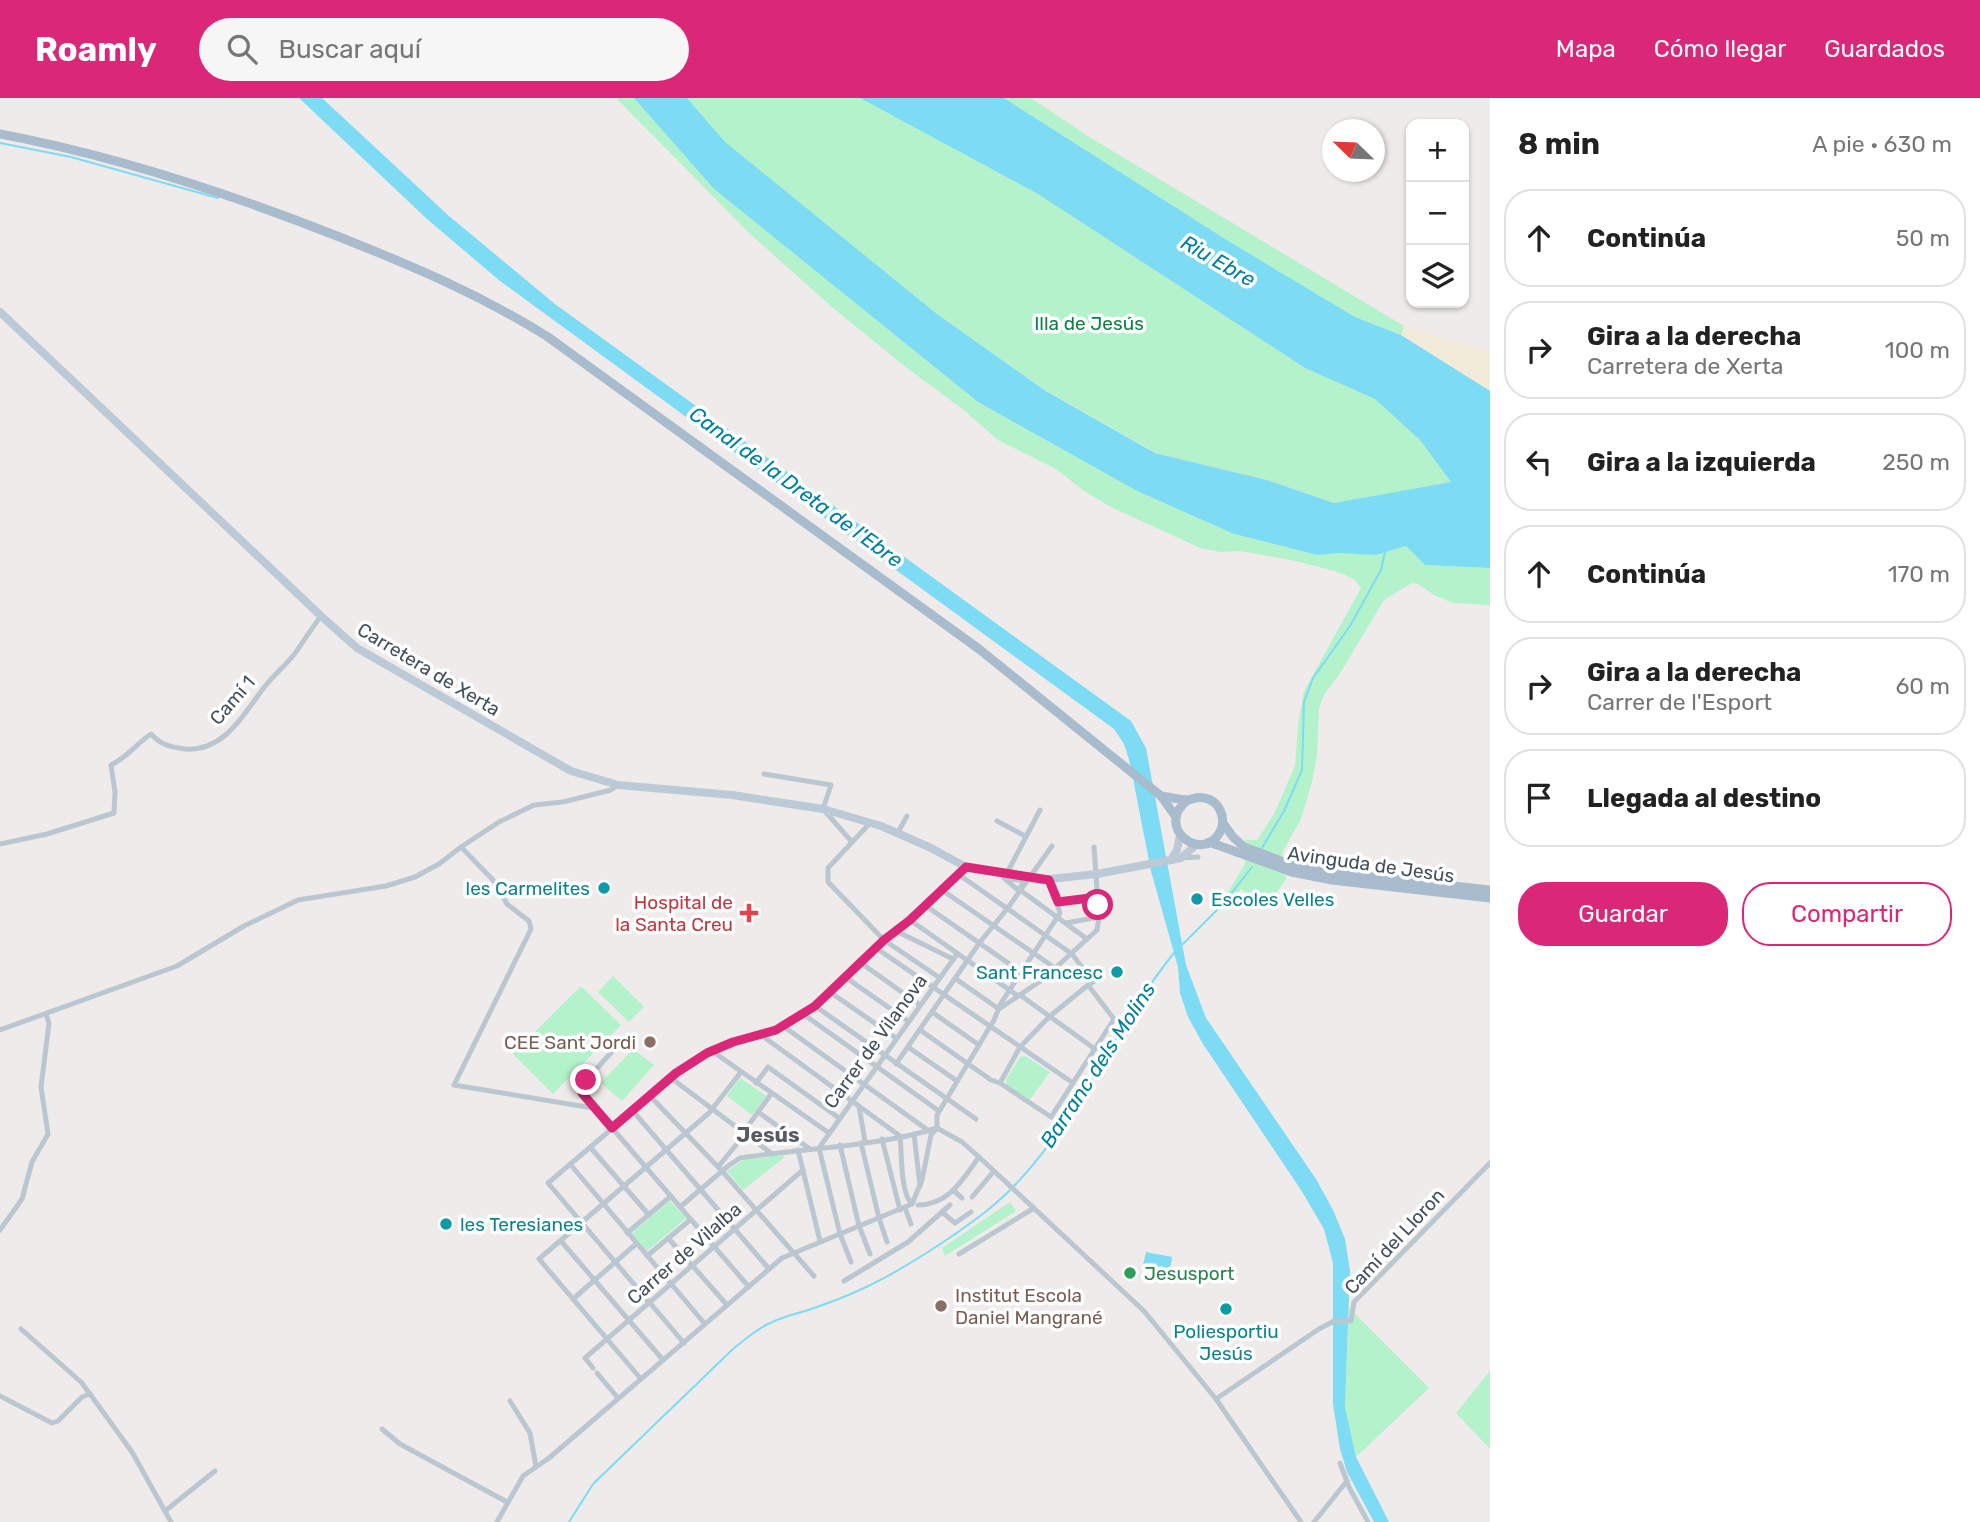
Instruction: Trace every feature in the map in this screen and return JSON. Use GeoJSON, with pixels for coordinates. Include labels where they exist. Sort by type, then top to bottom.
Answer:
{"type":"FeatureCollection","features":[{"type":"Feature","properties":{"kind":"main road"},"geometry":{"type":"LineString","coordinates":[[0,134],[106,158],[218,192],[305,223],[440,278],[505,311],[559,345],[979,649],[1160,796],[1176,817],[1180,835],[1179,854]]}},
{"type":"Feature","properties":{"kind":"main road","name":"Carretera de Xerta"},"geometry":{"type":"LineString","coordinates":[[0,312],[357,648],[571,771],[618,785],[732,795],[823,809],[871,823],[929,847],[966,867]]}},
{"type":"Feature","properties":{"kind":"main road"},"geometry":{"type":"LineString","coordinates":[[1160,796],[1188,800]]}},
{"type":"Feature","properties":{"kind":"main road"},"geometry":{"type":"LineString","coordinates":[[966,867],[1005,877],[1049,880],[1097,874],[1168,861],[1195,846],[1209,842],[1219,834],[1223,822],[1220,810],[1212,800],[1196,797],[1188,800],[1176,817]]}},
{"type":"Feature","properties":{"kind":"main road","name":"Avinguda de Jesús"},"geometry":{"type":"LineString","coordinates":[[1223,822],[1244,847],[1292,864],[1345,874],[1490,890]]}},
{"type":"Feature","properties":{"kind":"main road"},"geometry":{"type":"LineString","coordinates":[[1180,835],[1195,846],[1198,857]]}},
{"type":"Feature","properties":{"kind":"main road","name":"Avinguda de Jesús"},"geometry":{"type":"LineString","coordinates":[[1209,842],[1276,868],[1305,875],[1490,898]]}},
{"type":"Feature","properties":{"kind":"street","name":"Camí 1"},"geometry":{"type":"LineString","coordinates":[[0,844],[47,834],[114,813],[115,792],[111,765],[126,758],[136,744],[151,734],[161,744],[181,748],[194,749],[214,743],[234,728],[246,714],[321,616]]}},
{"type":"Feature","properties":{"kind":"street"},"geometry":{"type":"LineString","coordinates":[[764,774],[831,785],[823,809],[852,842]]}},
{"type":"Feature","properties":{"kind":"street"},"geometry":{"type":"LineString","coordinates":[[0,1030],[177,966],[244,926],[298,900],[386,886],[415,877],[517,812],[534,805],[563,802],[611,790],[618,785]]}},
{"type":"Feature","properties":{"kind":"street"},"geometry":{"type":"LineString","coordinates":[[1005,877],[1040,810]]}},
{"type":"Feature","properties":{"kind":"street"},"geometry":{"type":"LineString","coordinates":[[897,834],[907,816]]}},
{"type":"Feature","properties":{"kind":"street"},"geometry":{"type":"LineString","coordinates":[[997,821],[1025,836]]}},
{"type":"Feature","properties":{"kind":"street"},"geometry":{"type":"LineString","coordinates":[[871,823],[827,871],[828,882],[884,940],[940,978]]}},
{"type":"Feature","properties":{"kind":"street"},"geometry":{"type":"LineString","coordinates":[[896,1064],[980,942],[1052,845]]}},
{"type":"Feature","properties":{"kind":"street"},"geometry":{"type":"LineString","coordinates":[[461,846],[492,880],[507,904],[529,921],[531,929],[454,1085],[593,1108]]}},
{"type":"Feature","properties":{"kind":"street"},"geometry":{"type":"LineString","coordinates":[[999,1009],[1055,968],[1097,930],[1099,918],[1094,847]]}},
{"type":"Feature","properties":{"kind":"street"},"geometry":{"type":"LineString","coordinates":[[1179,854],[1198,857]]}},
{"type":"Feature","properties":{"kind":"street"},"geometry":{"type":"LineString","coordinates":[[684,1343],[548,1183],[671,1078],[712,1051],[783,1026],[815,1006],[966,867]]}},
{"type":"Feature","properties":{"kind":"street"},"geometry":{"type":"LineString","coordinates":[[958,874],[1072,954],[1093,982],[1049,1017],[1020,1047],[1000,1083]]}},
{"type":"Feature","properties":{"kind":"street"},"geometry":{"type":"LineString","coordinates":[[915,1204],[931,1135],[937,1128],[939,1111],[1001,1003],[1060,913],[1049,880]]}},
{"type":"Feature","properties":{"kind":"street"},"geometry":{"type":"LineString","coordinates":[[942,890],[1055,968]]}},
{"type":"Feature","properties":{"kind":"street"},"geometry":{"type":"LineString","coordinates":[[1020,890],[1087,939]]}},
{"type":"Feature","properties":{"kind":"street"},"geometry":{"type":"LineString","coordinates":[[1058,902],[1098,897]]}},
{"type":"Feature","properties":{"kind":"street"},"geometry":{"type":"LineString","coordinates":[[926,905],[1021,972]]}},
{"type":"Feature","properties":{"kind":"street"},"geometry":{"type":"LineString","coordinates":[[1066,923],[1099,918]]}},
{"type":"Feature","properties":{"kind":"street"},"geometry":{"type":"LineString","coordinates":[[910,920],[955,956]]}},
{"type":"Feature","properties":{"kind":"street"},"geometry":{"type":"LineString","coordinates":[[896,932],[968,960],[1095,1049]]}},
{"type":"Feature","properties":{"kind":"street"},"geometry":{"type":"LineString","coordinates":[[876,948],[1073,1083]]}},
{"type":"Feature","properties":{"kind":"street","name":"Carrer de Vilanova"},"geometry":{"type":"LineString","coordinates":[[819,1148],[955,956]]}},
{"type":"Feature","properties":{"kind":"street"},"geometry":{"type":"LineString","coordinates":[[861,962],[920,1005]]}},
{"type":"Feature","properties":{"kind":"street"},"geometry":{"type":"LineString","coordinates":[[845,977],[908,1021]]}},
{"type":"Feature","properties":{"kind":"street"},"geometry":{"type":"LineString","coordinates":[[956,979],[999,1009]]}},
{"type":"Feature","properties":{"kind":"street"},"geometry":{"type":"LineString","coordinates":[[920,1030],[991,1080],[1000,1083],[1051,1117],[1115,1019],[1088,985]]}},
{"type":"Feature","properties":{"kind":"street"},"geometry":{"type":"LineString","coordinates":[[830,992],[896,1038]]}},
{"type":"Feature","properties":{"kind":"street"},"geometry":{"type":"LineString","coordinates":[[815,1006],[976,1119]]}},
{"type":"Feature","properties":{"kind":"street"},"geometry":{"type":"LineString","coordinates":[[932,1012],[979,1045]]}},
{"type":"Feature","properties":{"kind":"street"},"geometry":{"type":"LineString","coordinates":[[0,1230],[22,1199],[32,1162],[48,1134],[49,1126],[41,1087],[49,1023],[46,1014]]}},
{"type":"Feature","properties":{"kind":"street"},"geometry":{"type":"LineString","coordinates":[[803,1014],[939,1111]]}},
{"type":"Feature","properties":{"kind":"street"},"geometry":{"type":"LineString","coordinates":[[783,1026],[929,1131]]}},
{"type":"Feature","properties":{"kind":"street"},"geometry":{"type":"LineString","coordinates":[[763,1034],[900,1136],[905,1187],[908,1199],[915,1204]]}},
{"type":"Feature","properties":{"kind":"street"},"geometry":{"type":"LineString","coordinates":[[621,1042],[582,1086],[582,1093],[748,1287]]}},
{"type":"Feature","properties":{"kind":"street"},"geometry":{"type":"LineString","coordinates":[[908,1047],[957,1081]]}},
{"type":"Feature","properties":{"kind":"street"},"geometry":{"type":"LineString","coordinates":[[712,1051],[829,1133]]}},
{"type":"Feature","properties":{"kind":"street"},"geometry":{"type":"LineString","coordinates":[[756,1083],[768,1067],[839,1118]]}},
{"type":"Feature","properties":{"kind":"street"},"geometry":{"type":"LineString","coordinates":[[641,1379],[539,1259],[712,1110],[741,1072]]}},
{"type":"Feature","properties":{"kind":"street"},"geometry":{"type":"LineString","coordinates":[[671,1078],[772,1154]]}},
{"type":"Feature","properties":{"kind":"street"},"geometry":{"type":"LineString","coordinates":[[680,1207],[720,1169],[771,1094]]}},
{"type":"Feature","properties":{"kind":"street"},"geometry":{"type":"LineString","coordinates":[[649,1096],[720,1169],[814,1276]]}},
{"type":"Feature","properties":{"kind":"street"},"geometry":{"type":"LineString","coordinates":[[859,1106],[863,1143],[878,1218],[887,1242]]}},
{"type":"Feature","properties":{"kind":"street"},"geometry":{"type":"LineString","coordinates":[[632,1110],[769,1269]]}},
{"type":"Feature","properties":{"kind":"street"},"geometry":{"type":"LineString","coordinates":[[758,1112],[810,1149]]}},
{"type":"Feature","properties":{"kind":"street"},"geometry":{"type":"LineString","coordinates":[[720,1169],[740,1158],[863,1143],[937,1128],[962,1142],[1143,1311],[1216,1399],[1300,1521]]}},
{"type":"Feature","properties":{"kind":"street"},"geometry":{"type":"LineString","coordinates":[[914,1134],[920,1186]]}},
{"type":"Feature","properties":{"kind":"street"},"geometry":{"type":"LineString","coordinates":[[882,1139],[902,1209],[911,1224]]}},
{"type":"Feature","properties":{"kind":"street"},"geometry":{"type":"LineString","coordinates":[[840,1145],[859,1226],[870,1254]]}},
{"type":"Feature","properties":{"kind":"street"},"geometry":{"type":"LineString","coordinates":[[590,1147],[649,1215]]}},
{"type":"Feature","properties":{"kind":"street"},"geometry":{"type":"LineString","coordinates":[[819,1148],[840,1234],[851,1262]]}},
{"type":"Feature","properties":{"kind":"street"},"geometry":{"type":"LineString","coordinates":[[798,1150],[820,1241]]}},
{"type":"Feature","properties":{"kind":"street"},"geometry":{"type":"LineString","coordinates":[[497,1522],[523,1476],[769,1269],[793,1252],[820,1241],[915,1204],[938,1201],[954,1191],[979,1157]]}},
{"type":"Feature","properties":{"kind":"street","name":"Camí del Lloron"},"geometry":{"type":"LineString","coordinates":[[1216,1399],[1334,1321],[1351,1321],[1354,1303],[1490,1163]]}},
{"type":"Feature","properties":{"kind":"street"},"geometry":{"type":"LineString","coordinates":[[570,1164],[705,1324]]}},
{"type":"Feature","properties":{"kind":"street","name":"Carrer de Vilalba"},"geometry":{"type":"LineString","coordinates":[[618,1398],[585,1358],[803,1170]]}},
{"type":"Feature","properties":{"kind":"street"},"geometry":{"type":"LineString","coordinates":[[972,1197],[994,1171]]}},
{"type":"Feature","properties":{"kind":"street"},"geometry":{"type":"LineString","coordinates":[[954,1191],[962,1198]]}},
{"type":"Feature","properties":{"kind":"street"},"geometry":{"type":"LineString","coordinates":[[627,1233],[671,1196]]}},
{"type":"Feature","properties":{"kind":"street"},"geometry":{"type":"LineString","coordinates":[[844,1281],[908,1242],[950,1205]]}},
{"type":"Feature","properties":{"kind":"street"},"geometry":{"type":"LineString","coordinates":[[959,1254],[1034,1208]]}},
{"type":"Feature","properties":{"kind":"street"},"geometry":{"type":"LineString","coordinates":[[942,1212],[955,1223],[971,1212]]}},
{"type":"Feature","properties":{"kind":"street"},"geometry":{"type":"LineString","coordinates":[[647,1256],[690,1220]]}},
{"type":"Feature","properties":{"kind":"street"},"geometry":{"type":"LineString","coordinates":[[668,1238],[727,1305]]}},
{"type":"Feature","properties":{"kind":"street"},"geometry":{"type":"LineString","coordinates":[[561,1241],[663,1360]]}},
{"type":"Feature","properties":{"kind":"street"},"geometry":{"type":"LineString","coordinates":[[573,1299],[636,1244]]}},
{"type":"Feature","properties":{"kind":"street"},"geometry":{"type":"LineString","coordinates":[[21,1329],[90,1394],[132,1452],[171,1522]]}},
{"type":"Feature","properties":{"kind":"street"},"geometry":{"type":"LineString","coordinates":[[0,1396],[52,1423],[58,1421],[82,1396],[90,1394]]}},
{"type":"Feature","properties":{"kind":"street"},"geometry":{"type":"LineString","coordinates":[[510,1401],[530,1433],[536,1467]]}},
{"type":"Feature","properties":{"kind":"street"},"geometry":{"type":"LineString","coordinates":[[382,1429],[400,1444],[507,1502]]}},
{"type":"Feature","properties":{"kind":"street"},"geometry":{"type":"LineString","coordinates":[[1340,1463],[1368,1522]]}},
{"type":"Feature","properties":{"kind":"street"},"geometry":{"type":"LineString","coordinates":[[165,1511],[215,1471]]}},
{"type":"Feature","properties":{"kind":"street"},"geometry":{"type":"LineString","coordinates":[[1314,1522],[1347,1482]]}},
{"type":"Feature","properties":{"kind":"green space"},"geometry":{"type":"Polygon","coordinates":[[[616,98],[634,98],[714,189],[978,402],[1137,491],[1234,534],[1317,555],[1376,555],[1406,546],[1425,565],[1490,568],[1490,605],[1453,603],[1412,583],[1384,600],[1324,695],[1319,708],[1317,755],[1312,782],[1301,819],[1282,853],[1286,879],[1267,906],[1241,889],[1230,901],[1225,897],[1245,864],[1245,840],[1257,840],[1274,814],[1295,766],[1304,691],[1361,588],[1354,579],[1291,560],[1240,551],[1220,552],[1200,548],[1111,507],[1084,491],[1056,469],[998,440],[832,307],[749,233],[616,98]]]}},
{"type":"Feature","properties":{"kind":"green space","name":"Illa de Jesús"},"geometry":{"type":"Polygon","coordinates":[[[687,98],[860,98],[1038,194],[1305,368],[1376,399],[1420,440],[1452,482],[1334,503],[1267,480],[1156,453],[1047,391],[937,314],[724,142],[687,98]]]}},
{"type":"Feature","properties":{"kind":"green space"},"geometry":{"type":"Polygon","coordinates":[[[1004,98],[1031,98],[1091,138],[1404,326],[1401,335],[1355,317],[1230,242],[1004,98]]]}},
{"type":"Feature","properties":{"kind":"green space"},"geometry":{"type":"Polygon","coordinates":[[[613,976],[644,1007],[629,1022],[598,992],[613,976]]]}},
{"type":"Feature","properties":{"kind":"green space"},"geometry":{"type":"Polygon","coordinates":[[[581,986],[621,1025],[553,1094],[513,1054],[581,986]]]}},
{"type":"Feature","properties":{"kind":"green space"},"geometry":{"type":"Polygon","coordinates":[[[633,1049],[654,1065],[622,1101],[601,1083],[633,1049]]]}},
{"type":"Feature","properties":{"kind":"green space"},"geometry":{"type":"Polygon","coordinates":[[[1025,1056],[1050,1072],[1029,1101],[1007,1086],[1006,1080],[1020,1057],[1025,1056]]]}},
{"type":"Feature","properties":{"kind":"green space"},"geometry":{"type":"Polygon","coordinates":[[[740,1078],[766,1096],[752,1115],[727,1096],[740,1078]]]}},
{"type":"Feature","properties":{"kind":"green space"},"geometry":{"type":"Polygon","coordinates":[[[783,1155],[785,1157],[743,1190],[727,1171],[743,1160],[783,1155]]]}},
{"type":"Feature","properties":{"kind":"green space"},"geometry":{"type":"Polygon","coordinates":[[[670,1201],[686,1218],[647,1251],[632,1234],[670,1201]]]}},
{"type":"Feature","properties":{"kind":"green space"},"geometry":{"type":"Polygon","coordinates":[[[1010,1202],[1016,1211],[945,1256],[942,1248],[1010,1202]]]}},
{"type":"Feature","properties":{"kind":"green space"},"geometry":{"type":"Polygon","coordinates":[[[1349,1308],[1429,1388],[1356,1457],[1345,1407],[1349,1308]]]}},
{"type":"Feature","properties":{"kind":"green space"},"geometry":{"type":"Polygon","coordinates":[[[1490,1371],[1490,1449],[1456,1413],[1490,1371]]]}},
{"type":"Feature","properties":{"kind":"sand"},"geometry":{"type":"Polygon","coordinates":[[[1404,326],[1490,352],[1490,391],[1401,335],[1404,326]]]}},
{"type":"Feature","properties":{"kind":"water","name":"Canal de la Dreta de l'Ebre"},"geometry":{"type":"Polygon","coordinates":[[[299,98],[322,98],[449,216],[555,304],[1131,721],[1146,748],[1186,965],[1206,1018],[1316,1179],[1345,1239],[1350,1271],[1345,1407],[1356,1457],[1389,1522],[1374,1522],[1347,1472],[1340,1449],[1333,1404],[1333,1263],[1324,1229],[1188,1017],[1180,993],[1178,967],[1151,871],[1130,763],[1124,744],[1114,729],[500,281],[427,219],[299,98]]]}},
{"type":"Feature","properties":{"kind":"water","name":"Riu Ebre"},"geometry":{"type":"Polygon","coordinates":[[[634,98],[687,98],[725,142],[937,314],[1046,391],[1155,453],[1267,480],[1334,503],[1451,482],[1420,440],[1375,399],[1305,368],[1038,194],[860,98],[1004,98],[1230,242],[1355,317],[1401,335],[1490,391],[1490,568],[1425,565],[1406,546],[1376,555],[1317,555],[1234,534],[1137,491],[978,402],[714,189],[634,98]]]}},
{"type":"Feature","properties":{"kind":"water"},"geometry":{"type":"Polygon","coordinates":[[[1146,1252],[1172,1257],[1170,1270],[1143,1265],[1146,1252]]]}},
{"type":"Feature","properties":{"kind":"waterway"},"geometry":{"type":"LineString","coordinates":[[0,143],[71,157],[218,198]]}},
{"type":"Feature","properties":{"kind":"waterway","name":"Barranc dels Molins"},"geometry":{"type":"LineString","coordinates":[[1262,848],[1284,811],[1302,770],[1304,702],[1313,678],[1350,626],[1381,570],[1385,552]]}},
{"type":"Feature","properties":{"kind":"waterway","name":"Barranc dels Molins"},"geometry":{"type":"LineString","coordinates":[[1183,944],[1223,904],[1252,867]]}},
{"type":"Feature","properties":{"kind":"waterway","name":"Barranc dels Molins"},"geometry":{"type":"LineString","coordinates":[[569,1522],[593,1484],[750,1335],[763,1326],[842,1298],[893,1273],[971,1223],[1014,1186],[1064,1124],[1128,1019],[1174,953]]}},
{"type":"Feature","properties":{"kind":"place","name":"les Carmelites"},"geometry":{"type":"Point","coordinates":[604,888]}},
{"type":"Feature","properties":{"kind":"place","name":"Escoles Velles"},"geometry":{"type":"Point","coordinates":[1197,899]}},
{"type":"Feature","properties":{"kind":"place","name":"Hospital de la Santa Creu"},"geometry":{"type":"Point","coordinates":[749,913]}},
{"type":"Feature","properties":{"kind":"place","name":"Sant Francesc"},"geometry":{"type":"Point","coordinates":[1117,972]}},
{"type":"Feature","properties":{"kind":"place","name":"CEE Sant Jordi"},"geometry":{"type":"Point","coordinates":[650,1042]}},
{"type":"Feature","properties":{"kind":"place","name":"les Teresianes"},"geometry":{"type":"Point","coordinates":[446,1224]}},
{"type":"Feature","properties":{"kind":"place","name":"Jesusport"},"geometry":{"type":"Point","coordinates":[1130,1273]}},
{"type":"Feature","properties":{"kind":"place","name":"Institut Escola Daniel Mangrané"},"geometry":{"type":"Point","coordinates":[941,1306]}},
{"type":"Feature","properties":{"kind":"place","name":"Poliesportiu Jesús"},"geometry":{"type":"Point","coordinates":[1226,1309]}},
{"type":"Feature","properties":{"kind":"district","name":"Jesús"},"geometry":{"type":"Point","coordinates":[768,1135]}},
{"type":"Feature","properties":{"kind":"route"},"geometry":{"type":"LineString","coordinates":[[586,1080],[582,1093],[612,1128],[687,1065],[722,1046],[776,1030],[815,1006],[966,867],[1049,880],[1058,902],[1098,897],[1098,905]]}}]}
